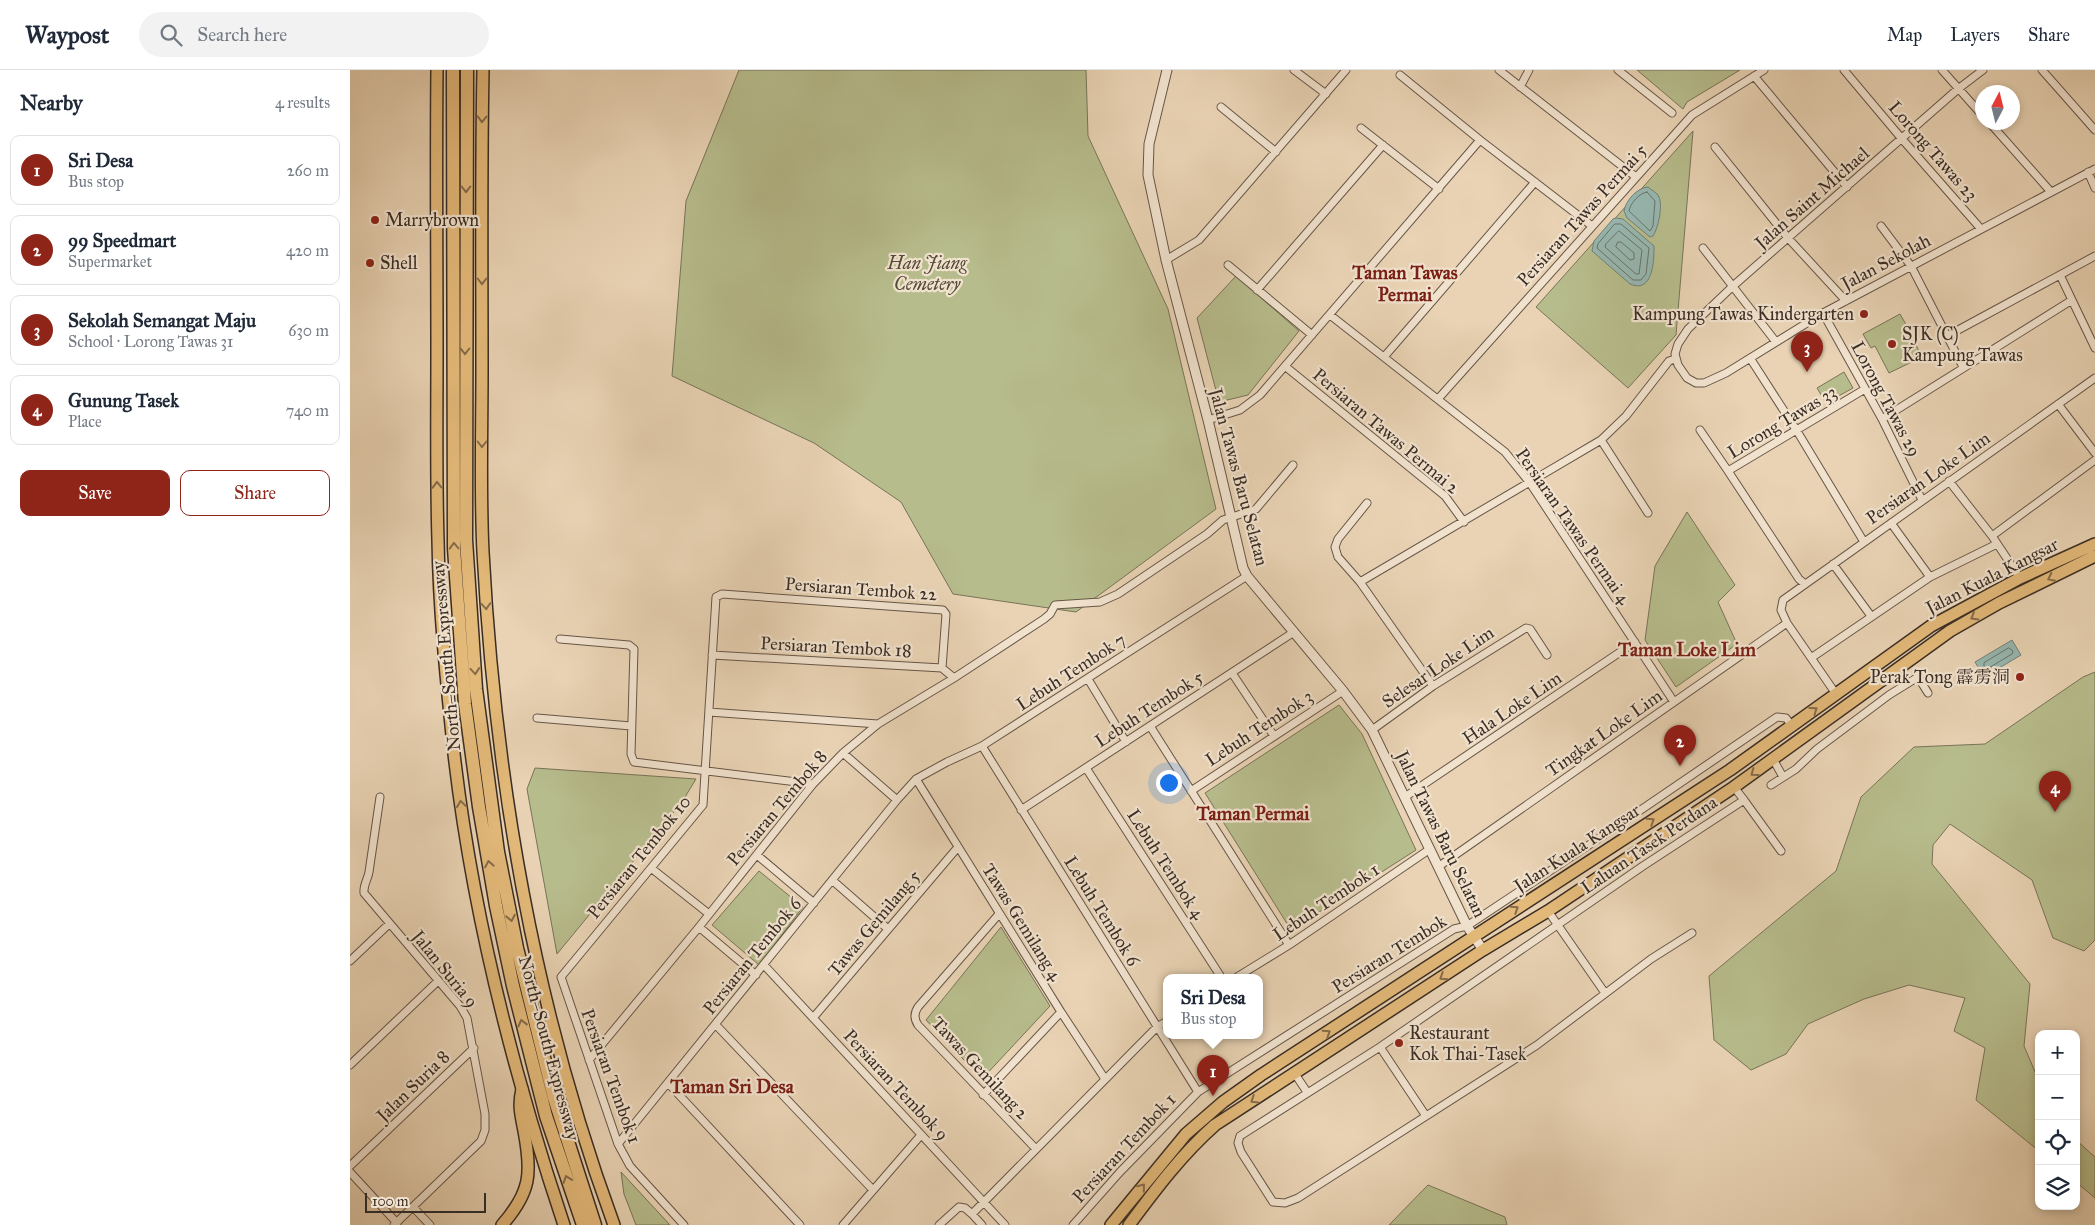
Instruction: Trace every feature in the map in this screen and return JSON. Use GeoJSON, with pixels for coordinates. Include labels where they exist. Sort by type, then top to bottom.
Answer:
{"type":"FeatureCollection","features":[{"type":"Feature","properties":{"kind":"highway","name":"North–South Expressway"},"geometry":{"type":"LineString","coordinates":[[453,70],[454,548],[465,704],[479,807],[496,906],[513,986],[546,1116],[583,1225]]}},
{"type":"Feature","properties":{"kind":"highway","name":"North–South Expressway"},"geometry":{"type":"LineString","coordinates":[[467,70],[466,540],[476,688],[498,852],[517,948],[554,1098],[595,1225]]}},
{"type":"Feature","properties":{"kind":"main road"},"geometry":{"type":"LineString","coordinates":[[437,70],[436,484],[440,586],[453,748],[465,831],[494,978],[522,1089],[564,1225]]}},
{"type":"Feature","properties":{"kind":"main road"},"geometry":{"type":"LineString","coordinates":[[483,70],[483,550],[496,713],[510,816],[533,947],[552,1023],[614,1225]]}},
{"type":"Feature","properties":{"kind":"main road","name":"Jalan Kuala Kangsar"},"geometry":{"type":"LineString","coordinates":[[1111,1225],[1186,1134],[1223,1102],[1261,1075],[1730,770],[1931,626],[2020,578],[2095,544]]}},
{"type":"Feature","properties":{"kind":"main road","name":"Jalan Kuala Kangsar"},"geometry":{"type":"LineString","coordinates":[[1129,1225],[1164,1178],[1196,1142],[1233,1113],[1483,950],[1548,911],[1734,787],[1950,631],[1999,603],[2095,556]]}},
{"type":"Feature","properties":{"kind":"main road"},"geometry":{"type":"LineString","coordinates":[[1261,1075],[1269,1076],[1282,1071],[1295,1074],[1296,1063],[1308,1050],[1310,1044]]}},
{"type":"Feature","properties":{"kind":"main road"},"geometry":{"type":"LineString","coordinates":[[502,1225],[517,1208],[526,1185],[529,1168],[519,1104],[522,1089]]}},
{"type":"Feature","properties":{"kind":"street","name":"Jalan Tawas Baru Selatan"},"geometry":{"type":"LineString","coordinates":[[1167,70],[1151,132],[1148,174],[1166,260],[1208,420],[1241,561],[1247,576],[1343,691],[1372,730],[1467,926],[1483,950]]}},
{"type":"Feature","properties":{"kind":"street"},"geometry":{"type":"LineString","coordinates":[[1294,70],[1326,94]]}},
{"type":"Feature","properties":{"kind":"street"},"geometry":{"type":"LineString","coordinates":[[1166,260],[1199,240],[1346,70]]}},
{"type":"Feature","properties":{"kind":"street"},"geometry":{"type":"LineString","coordinates":[[1499,70],[1636,177]]}},
{"type":"Feature","properties":{"kind":"street"},"geometry":{"type":"LineString","coordinates":[[1520,88],[1529,70]]}},
{"type":"Feature","properties":{"kind":"street"},"geometry":{"type":"LineString","coordinates":[[1618,70],[1672,113]]}},
{"type":"Feature","properties":{"kind":"street","name":"Persiaran Tawas Permai 5"},"geometry":{"type":"LineString","coordinates":[[1438,399],[1692,115],[1764,70]]}},
{"type":"Feature","properties":{"kind":"street","name":"Lorong Tawas 23"},"geometry":{"type":"LineString","coordinates":[[1844,70],[1981,229]]}},
{"type":"Feature","properties":{"kind":"street"},"geometry":{"type":"LineString","coordinates":[[1942,70],[1975,108]]}},
{"type":"Feature","properties":{"kind":"street","name":"Jalan Saint Michael"},"geometry":{"type":"LineString","coordinates":[[1360,582],[1601,440],[1626,416],[1671,361],[1678,344],[1686,332],[1733,286],[1958,89],[1983,70]]}},
{"type":"Feature","properties":{"kind":"street"},"geometry":{"type":"LineString","coordinates":[[2042,70],[2095,130]]}},
{"type":"Feature","properties":{"kind":"street"},"geometry":{"type":"LineString","coordinates":[[1400,75],[1480,140],[1592,226]]}},
{"type":"Feature","properties":{"kind":"street"},"geometry":{"type":"LineString","coordinates":[[1754,76],[1847,187]]}},
{"type":"Feature","properties":{"kind":"street"},"geometry":{"type":"LineString","coordinates":[[1221,107],[1276,152]]}},
{"type":"Feature","properties":{"kind":"street"},"geometry":{"type":"LineString","coordinates":[[1361,128],[1438,189]]}},
{"type":"Feature","properties":{"kind":"street"},"geometry":{"type":"LineString","coordinates":[[1996,130],[2051,192]]}},
{"type":"Feature","properties":{"kind":"street"},"geometry":{"type":"LineString","coordinates":[[1208,420],[1240,410],[1251,403],[1286,367],[1480,140]]}},
{"type":"Feature","properties":{"kind":"street"},"geometry":{"type":"LineString","coordinates":[[1256,290],[1383,145]]}},
{"type":"Feature","properties":{"kind":"street"},"geometry":{"type":"LineString","coordinates":[[1715,147],[1788,238],[1846,301]]}},
{"type":"Feature","properties":{"kind":"street"},"geometry":{"type":"LineString","coordinates":[[2091,170],[2095,188]]}},
{"type":"Feature","properties":{"kind":"street","name":"Jalan Sekolah"},"geometry":{"type":"LineString","coordinates":[[1671,361],[1687,378],[1700,383],[1708,382],[1823,313],[2091,170]]}},
{"type":"Feature","properties":{"kind":"street"},"geometry":{"type":"LineString","coordinates":[[1384,357],[1535,182]]}},
{"type":"Feature","properties":{"kind":"street"},"geometry":{"type":"LineString","coordinates":[[1881,226],[1911,266],[1963,367]]}},
{"type":"Feature","properties":{"kind":"street"},"geometry":{"type":"LineString","coordinates":[[1703,248],[1776,342]]}},
{"type":"Feature","properties":{"kind":"street"},"geometry":{"type":"LineString","coordinates":[[1947,336],[2095,256]]}},
{"type":"Feature","properties":{"kind":"street"},"geometry":{"type":"LineString","coordinates":[[1228,265],[1312,335]]}},
{"type":"Feature","properties":{"kind":"street"},"geometry":{"type":"LineString","coordinates":[[2060,275],[2095,348]]}},
{"type":"Feature","properties":{"kind":"street"},"geometry":{"type":"LineString","coordinates":[[1882,419],[2072,300]]}},
{"type":"Feature","properties":{"kind":"street","name":"Lorong Tawas 29"},"geometry":{"type":"LineString","coordinates":[[1823,313],[1882,419],[1922,500]]}},
{"type":"Feature","properties":{"kind":"street","name":"Persiaran Tawas Permai 4"},"geometry":{"type":"LineString","coordinates":[[1330,315],[1505,452],[1530,483],[1674,702]]}},
{"type":"Feature","properties":{"kind":"street"},"geometry":{"type":"LineString","coordinates":[[1750,358],[1797,431],[1864,542]]}},
{"type":"Feature","properties":{"kind":"street","name":"Persiaran Tawas Permai 2"},"geometry":{"type":"LineString","coordinates":[[1286,367],[1445,496],[1464,522]]}},
{"type":"Feature","properties":{"kind":"street","name":"Persiaran Loke Lim"},"geometry":{"type":"LineString","coordinates":[[1787,623],[1780,605],[1783,600],[2095,378]]}},
{"type":"Feature","properties":{"kind":"street","name":"Lorong Tawas 33"},"geometry":{"type":"LineString","coordinates":[[1805,584],[1799,578],[1728,471],[1865,389]]}},
{"type":"Feature","properties":{"kind":"street"},"geometry":{"type":"LineString","coordinates":[[2058,404],[2095,453]]}},
{"type":"Feature","properties":{"kind":"street"},"geometry":{"type":"LineString","coordinates":[[1700,430],[1728,471]]}},
{"type":"Feature","properties":{"kind":"street"},"geometry":{"type":"LineString","coordinates":[[1601,440],[1648,514]]}},
{"type":"Feature","properties":{"kind":"street"},"geometry":{"type":"LineString","coordinates":[[1992,536],[2095,460]]}},
{"type":"Feature","properties":{"kind":"street"},"geometry":{"type":"LineString","coordinates":[[1230,516],[1256,509],[1293,465]]}},
{"type":"Feature","properties":{"kind":"street"},"geometry":{"type":"LineString","coordinates":[[1949,481],[1992,536],[2020,578]]}},
{"type":"Feature","properties":{"kind":"street"},"geometry":{"type":"LineString","coordinates":[[1367,503],[1338,539],[1335,547],[1338,557],[1360,582],[1433,686]]}},
{"type":"Feature","properties":{"kind":"street","name":"Persiaran Tembok 8"},"geometry":{"type":"LineString","coordinates":[[589,1060],[758,855],[813,784],[843,753],[878,724],[954,678],[1044,619],[1050,614],[1055,605],[1100,602],[1118,594],[1207,534],[1230,516]]}},
{"type":"Feature","properties":{"kind":"street"},"geometry":{"type":"LineString","coordinates":[[1891,523],[1930,577]]}},
{"type":"Feature","properties":{"kind":"street"},"geometry":{"type":"LineString","coordinates":[[1811,658],[1930,577],[1997,544]]}},
{"type":"Feature","properties":{"kind":"street"},"geometry":{"type":"LineString","coordinates":[[1833,564],[1871,616]]}},
{"type":"Feature","properties":{"kind":"street","name":"Lebuh Tembok 7"},"geometry":{"type":"LineString","coordinates":[[909,786],[916,779],[947,762],[982,746],[1247,576]]}},
{"type":"Feature","properties":{"kind":"street","name":"Persiaran Tembok 10"},"geometry":{"type":"LineString","coordinates":[[562,975],[701,808],[703,802],[717,595]]}},
{"type":"Feature","properties":{"kind":"street","name":"Persiaran Tembok 22"},"geometry":{"type":"LineString","coordinates":[[717,595],[943,610],[946,614],[942,668]]}},
{"type":"Feature","properties":{"kind":"street"},"geometry":{"type":"LineString","coordinates":[[1787,623],[1836,694]]}},
{"type":"Feature","properties":{"kind":"street","name":"Tingkat Loke Lim"},"geometry":{"type":"LineString","coordinates":[[1438,867],[1787,623]]}},
{"type":"Feature","properties":{"kind":"street","name":"Selesar Loke Lim"},"geometry":{"type":"LineString","coordinates":[[1372,730],[1433,686],[1521,630],[1530,629],[1547,655]]}},
{"type":"Feature","properties":{"kind":"street","name":"Lebuh Tembok 5"},"geometry":{"type":"LineString","coordinates":[[1021,810],[1294,632]]}},
{"type":"Feature","properties":{"kind":"street"},"geometry":{"type":"LineString","coordinates":[[560,639],[629,645],[633,648],[635,652],[631,757],[634,762],[813,784]]}},
{"type":"Feature","properties":{"kind":"street","name":"Hala Loke Lim"},"geometry":{"type":"LineString","coordinates":[[1405,797],[1635,642]]}},
{"type":"Feature","properties":{"kind":"street","name":"Persiaran Tembok 18"},"geometry":{"type":"LineString","coordinates":[[712,655],[942,668]]}},
{"type":"Feature","properties":{"kind":"street"},"geometry":{"type":"LineString","coordinates":[[942,668],[954,678]]}},
{"type":"Feature","properties":{"kind":"street"},"geometry":{"type":"LineString","coordinates":[[1232,673],[1274,736]]}},
{"type":"Feature","properties":{"kind":"street"},"geometry":{"type":"LineString","coordinates":[[1771,785],[1796,769],[1817,749],[1890,695],[1919,677],[1928,693]]}},
{"type":"Feature","properties":{"kind":"street"},"geometry":{"type":"LineString","coordinates":[[1088,679],[1126,742]]}},
{"type":"Feature","properties":{"kind":"street"},"geometry":{"type":"LineString","coordinates":[[1880,682],[1890,695]]}},
{"type":"Feature","properties":{"kind":"street","name":"Lebuh Tembok 3"},"geometry":{"type":"LineString","coordinates":[[1191,791],[1343,691]]}},
{"type":"Feature","properties":{"kind":"street"},"geometry":{"type":"LineString","coordinates":[[709,712],[878,724]]}},
{"type":"Feature","properties":{"kind":"street","name":"Persiaran Tembok"},"geometry":{"type":"LineString","coordinates":[[1198,1092],[1454,929],[1467,926],[1777,717],[1786,718],[1792,726]]}},
{"type":"Feature","properties":{"kind":"street"},"geometry":{"type":"LineString","coordinates":[[538,718],[631,726]]}},
{"type":"Feature","properties":{"kind":"street"},"geometry":{"type":"LineString","coordinates":[[1150,726],[1289,945]]}},
{"type":"Feature","properties":{"kind":"street","name":"Lebuh Tembok 6"},"geometry":{"type":"LineString","coordinates":[[982,746],[1163,1037]]}},
{"type":"Feature","properties":{"kind":"street"},"geometry":{"type":"LineString","coordinates":[[843,753],[897,800]]}},
{"type":"Feature","properties":{"kind":"street"},"geometry":{"type":"LineString","coordinates":[[1773,759],[1783,777]]}},
{"type":"Feature","properties":{"kind":"street","name":"Lebuh Tembok 4"},"geometry":{"type":"LineString","coordinates":[[1086,768],[1219,974]]}},
{"type":"Feature","properties":{"kind":"street","name":"Tawas Gemilang 4"},"geometry":{"type":"LineString","coordinates":[[916,779],[999,914],[1105,1079]]}},
{"type":"Feature","properties":{"kind":"street","name":"Persiaran Tembok 6"},"geometry":{"type":"LineString","coordinates":[[618,1144],[909,786]]}},
{"type":"Feature","properties":{"kind":"street","name":"Laluan Tasek Perdana"},"geometry":{"type":"LineString","coordinates":[[1426,1116],[1298,1198],[1284,1203],[1273,1202],[1241,1152],[1238,1143],[1240,1136],[1380,1047],[1744,800],[1734,787]]}},
{"type":"Feature","properties":{"kind":"street","name":"Jalan Suria 9"},"geometry":{"type":"LineString","coordinates":[[380,797],[364,893],[464,1013],[474,1048],[485,1114],[484,1136],[480,1141],[395,1224]]}},
{"type":"Feature","properties":{"kind":"street"},"geometry":{"type":"LineString","coordinates":[[1744,800],[1781,851]]}},
{"type":"Feature","properties":{"kind":"street","name":"Tawas Gemilang 5"},"geometry":{"type":"LineString","coordinates":[[813,1018],[958,847]]}},
{"type":"Feature","properties":{"kind":"street","name":"Lebuh Tembok 1"},"geometry":{"type":"LineString","coordinates":[[1242,974],[1289,945],[1430,850]]}},
{"type":"Feature","properties":{"kind":"street"},"geometry":{"type":"LineString","coordinates":[[758,855],[814,902]]}},
{"type":"Feature","properties":{"kind":"street"},"geometry":{"type":"LineString","coordinates":[[652,868],[709,914]]}},
{"type":"Feature","properties":{"kind":"street"},"geometry":{"type":"LineString","coordinates":[[832,880],[888,929]]}},
{"type":"Feature","properties":{"kind":"street"},"geometry":{"type":"LineString","coordinates":[[1548,911],[1605,993]]}},
{"type":"Feature","properties":{"kind":"street","name":"Tawas Gemilang 2"},"geometry":{"type":"LineString","coordinates":[[999,914],[918,1007],[915,1016],[918,1025],[1036,1149]]}},
{"type":"Feature","properties":{"kind":"street"},"geometry":{"type":"LineString","coordinates":[[350,961],[389,924]]}},
{"type":"Feature","properties":{"kind":"street"},"geometry":{"type":"LineString","coordinates":[[699,927],[756,975]]}},
{"type":"Feature","properties":{"kind":"street"},"geometry":{"type":"LineString","coordinates":[[1380,1047],[1426,1116],[1537,1045],[1651,959],[1692,932]]}},
{"type":"Feature","properties":{"kind":"street","name":"Persiaran Tembok 9"},"geometry":{"type":"LineString","coordinates":[[764,965],[1005,1225]]}},
{"type":"Feature","properties":{"kind":"street","name":"Persiaran Tembok 1"},"geometry":{"type":"LineString","coordinates":[[562,975],[562,982],[618,1144],[630,1166],[684,1225]]}},
{"type":"Feature","properties":{"kind":"street"},"geometry":{"type":"LineString","coordinates":[[350,1065],[438,981]]}},
{"type":"Feature","properties":{"kind":"street"},"geometry":{"type":"LineString","coordinates":[[983,1095],[1061,1012]]}},
{"type":"Feature","properties":{"kind":"street"},"geometry":{"type":"LineString","coordinates":[[972,1214],[1157,1027],[1163,1023]]}},
{"type":"Feature","properties":{"kind":"street"},"geometry":{"type":"LineString","coordinates":[[716,1025],[873,1190]]}},
{"type":"Feature","properties":{"kind":"street","name":"Lebuh Tembok 6"},"geometry":{"type":"LineString","coordinates":[[1165,1039],[1198,1092]]}},
{"type":"Feature","properties":{"kind":"street","name":"Jalan Suria 8"},"geometry":{"type":"LineString","coordinates":[[350,1166],[474,1048]]}},
{"type":"Feature","properties":{"kind":"street"},"geometry":{"type":"LineString","coordinates":[[1295,1074],[1307,1092]]}},
{"type":"Feature","properties":{"kind":"street"},"geometry":{"type":"LineString","coordinates":[[668,1083],[800,1225]]}},
{"type":"Feature","properties":{"kind":"street","name":"Persiaran Tembok 1"},"geometry":{"type":"LineString","coordinates":[[1073,1225],[1120,1172],[1198,1092]]}},
{"type":"Feature","properties":{"kind":"street"},"geometry":{"type":"LineString","coordinates":[[843,1225],[921,1135]]}},
{"type":"Feature","properties":{"kind":"street"},"geometry":{"type":"LineString","coordinates":[[350,1172],[395,1224]]}},
{"type":"Feature","properties":{"kind":"street"},"geometry":{"type":"LineString","coordinates":[[414,1207],[430,1225]]}},
{"type":"Feature","properties":{"kind":"street"},"geometry":{"type":"LineString","coordinates":[[939,1225],[959,1207],[965,1208],[982,1225]]}},
{"type":"Feature","properties":{"kind":"green space","name":"Han Jiang Cemetery"},"geometry":{"type":"Polygon","coordinates":[[[739,70],[1086,70],[1088,136],[1168,309],[1216,509],[1076,612],[953,594],[901,502],[814,443],[672,376],[686,201],[739,70]]]}},
{"type":"Feature","properties":{"kind":"green space"},"geometry":{"type":"Polygon","coordinates":[[[1637,70],[1740,70],[1687,102],[1683,109],[1637,70]]]}},
{"type":"Feature","properties":{"kind":"green space"},"geometry":{"type":"Polygon","coordinates":[[[1693,131],[1676,335],[1628,388],[1536,307],[1693,131]]]}},
{"type":"Feature","properties":{"kind":"green space"},"geometry":{"type":"Polygon","coordinates":[[[1236,276],[1299,331],[1248,395],[1219,402],[1197,318],[1236,276]]]}},
{"type":"Feature","properties":{"kind":"green space"},"geometry":{"type":"Polygon","coordinates":[[[1900,314],[1908,328],[1904,330],[1913,346],[1916,345],[1922,357],[1889,373],[1875,346],[1871,348],[1863,334],[1900,314]]]}},
{"type":"Feature","properties":{"kind":"green space"},"geometry":{"type":"Polygon","coordinates":[[[1844,372],[1853,388],[1826,403],[1817,388],[1844,372]]]}},
{"type":"Feature","properties":{"kind":"green space"},"geometry":{"type":"Polygon","coordinates":[[[1687,512],[1735,585],[1718,602],[1737,644],[1676,687],[1645,640],[1655,566],[1687,512]]]}},
{"type":"Feature","properties":{"kind":"green space"},"geometry":{"type":"Polygon","coordinates":[[[2095,672],[2095,940],[2084,951],[2053,938],[2032,880],[1950,824],[1933,845],[1932,864],[2030,984],[2024,1046],[2035,1072],[2035,1148],[1976,1100],[1985,1048],[1954,1031],[1965,998],[1909,985],[1864,999],[1808,1024],[1786,1054],[1751,1070],[1714,1040],[1709,976],[1836,871],[1861,797],[1914,747],[1985,744],[2083,677],[2095,672]]]}},
{"type":"Feature","properties":{"kind":"green space"},"geometry":{"type":"Polygon","coordinates":[[[1339,705],[1362,734],[1416,850],[1291,930],[1205,793],[1339,705]]]}},
{"type":"Feature","properties":{"kind":"green space"},"geometry":{"type":"Polygon","coordinates":[[[535,768],[696,779],[682,802],[557,954],[527,789],[535,768]]]}},
{"type":"Feature","properties":{"kind":"green space"},"geometry":{"type":"Polygon","coordinates":[[[759,871],[803,907],[759,965],[712,925],[759,871]]]}},
{"type":"Feature","properties":{"kind":"green space"},"geometry":{"type":"Polygon","coordinates":[[[1001,927],[1050,1006],[982,1079],[926,1020],[1001,927]]]}},
{"type":"Feature","properties":{"kind":"green space"},"geometry":{"type":"Polygon","coordinates":[[[2080,1144],[2095,1157],[2095,1198],[2080,1185],[2080,1144]]]}},
{"type":"Feature","properties":{"kind":"green space"},"geometry":{"type":"Polygon","coordinates":[[[621,1172],[670,1225],[636,1225],[624,1194],[621,1172]]]}},
{"type":"Feature","properties":{"kind":"green space"},"geometry":{"type":"Polygon","coordinates":[[[1428,1185],[1505,1217],[1507,1225],[1389,1225],[1428,1185]]]}},
{"type":"Feature","properties":{"kind":"water"},"geometry":{"type":"Polygon","coordinates":[[[1648,187],[1660,199],[1660,216],[1657,228],[1653,236],[1650,237],[1627,218],[1624,211],[1633,195],[1648,187]]]}},
{"type":"Feature","properties":{"kind":"water"},"geometry":{"type":"Polygon","coordinates":[[[1616,218],[1623,219],[1654,246],[1651,274],[1648,280],[1638,286],[1630,284],[1592,251],[1594,241],[1616,218]]]}},
{"type":"Feature","properties":{"kind":"water"},"geometry":{"type":"Polygon","coordinates":[[[2012,640],[2021,655],[1984,677],[1975,662],[2012,640]]]}},
{"type":"Feature","properties":{"kind":"place","name":"Marrybrown"},"geometry":{"type":"Point","coordinates":[375,220]}},
{"type":"Feature","properties":{"kind":"place","name":"Shell"},"geometry":{"type":"Point","coordinates":[370,263]}},
{"type":"Feature","properties":{"kind":"place","name":"Kampung Tawas Kindergarten"},"geometry":{"type":"Point","coordinates":[1864,314]}},
{"type":"Feature","properties":{"kind":"place","name":"SJK (C) Kampung Tawas"},"geometry":{"type":"Point","coordinates":[1892,344]}},
{"type":"Feature","properties":{"kind":"place","name":"Sekolah Semangat Maju"},"geometry":{"type":"Point","coordinates":[1807,372]}},
{"type":"Feature","properties":{"kind":"place","name":"Perak Tong 霹雳洞"},"geometry":{"type":"Point","coordinates":[2020,677]}},
{"type":"Feature","properties":{"kind":"place","name":"99 Speedmart"},"geometry":{"type":"Point","coordinates":[1680,766]}},
{"type":"Feature","properties":{"kind":"place","name":"Gunung Tasek"},"geometry":{"type":"Point","coordinates":[2055,812]}},
{"type":"Feature","properties":{"kind":"place","name":"Restaurant Kok Thai-Tasek"},"geometry":{"type":"Point","coordinates":[1399,1043]}},
{"type":"Feature","properties":{"kind":"place","name":"Sri Desa"},"geometry":{"type":"Point","coordinates":[1213,1096]}},
{"type":"Feature","properties":{"kind":"district","name":"Taman Tawas Permai"},"geometry":{"type":"Point","coordinates":[1405,283]}},
{"type":"Feature","properties":{"kind":"district","name":"Taman Loke Lim"},"geometry":{"type":"Point","coordinates":[1687,649]}},
{"type":"Feature","properties":{"kind":"district","name":"Taman Permai"},"geometry":{"type":"Point","coordinates":[1253,813]}},
{"type":"Feature","properties":{"kind":"district","name":"Taman Sri Desa"},"geometry":{"type":"Point","coordinates":[732,1086]}}]}
